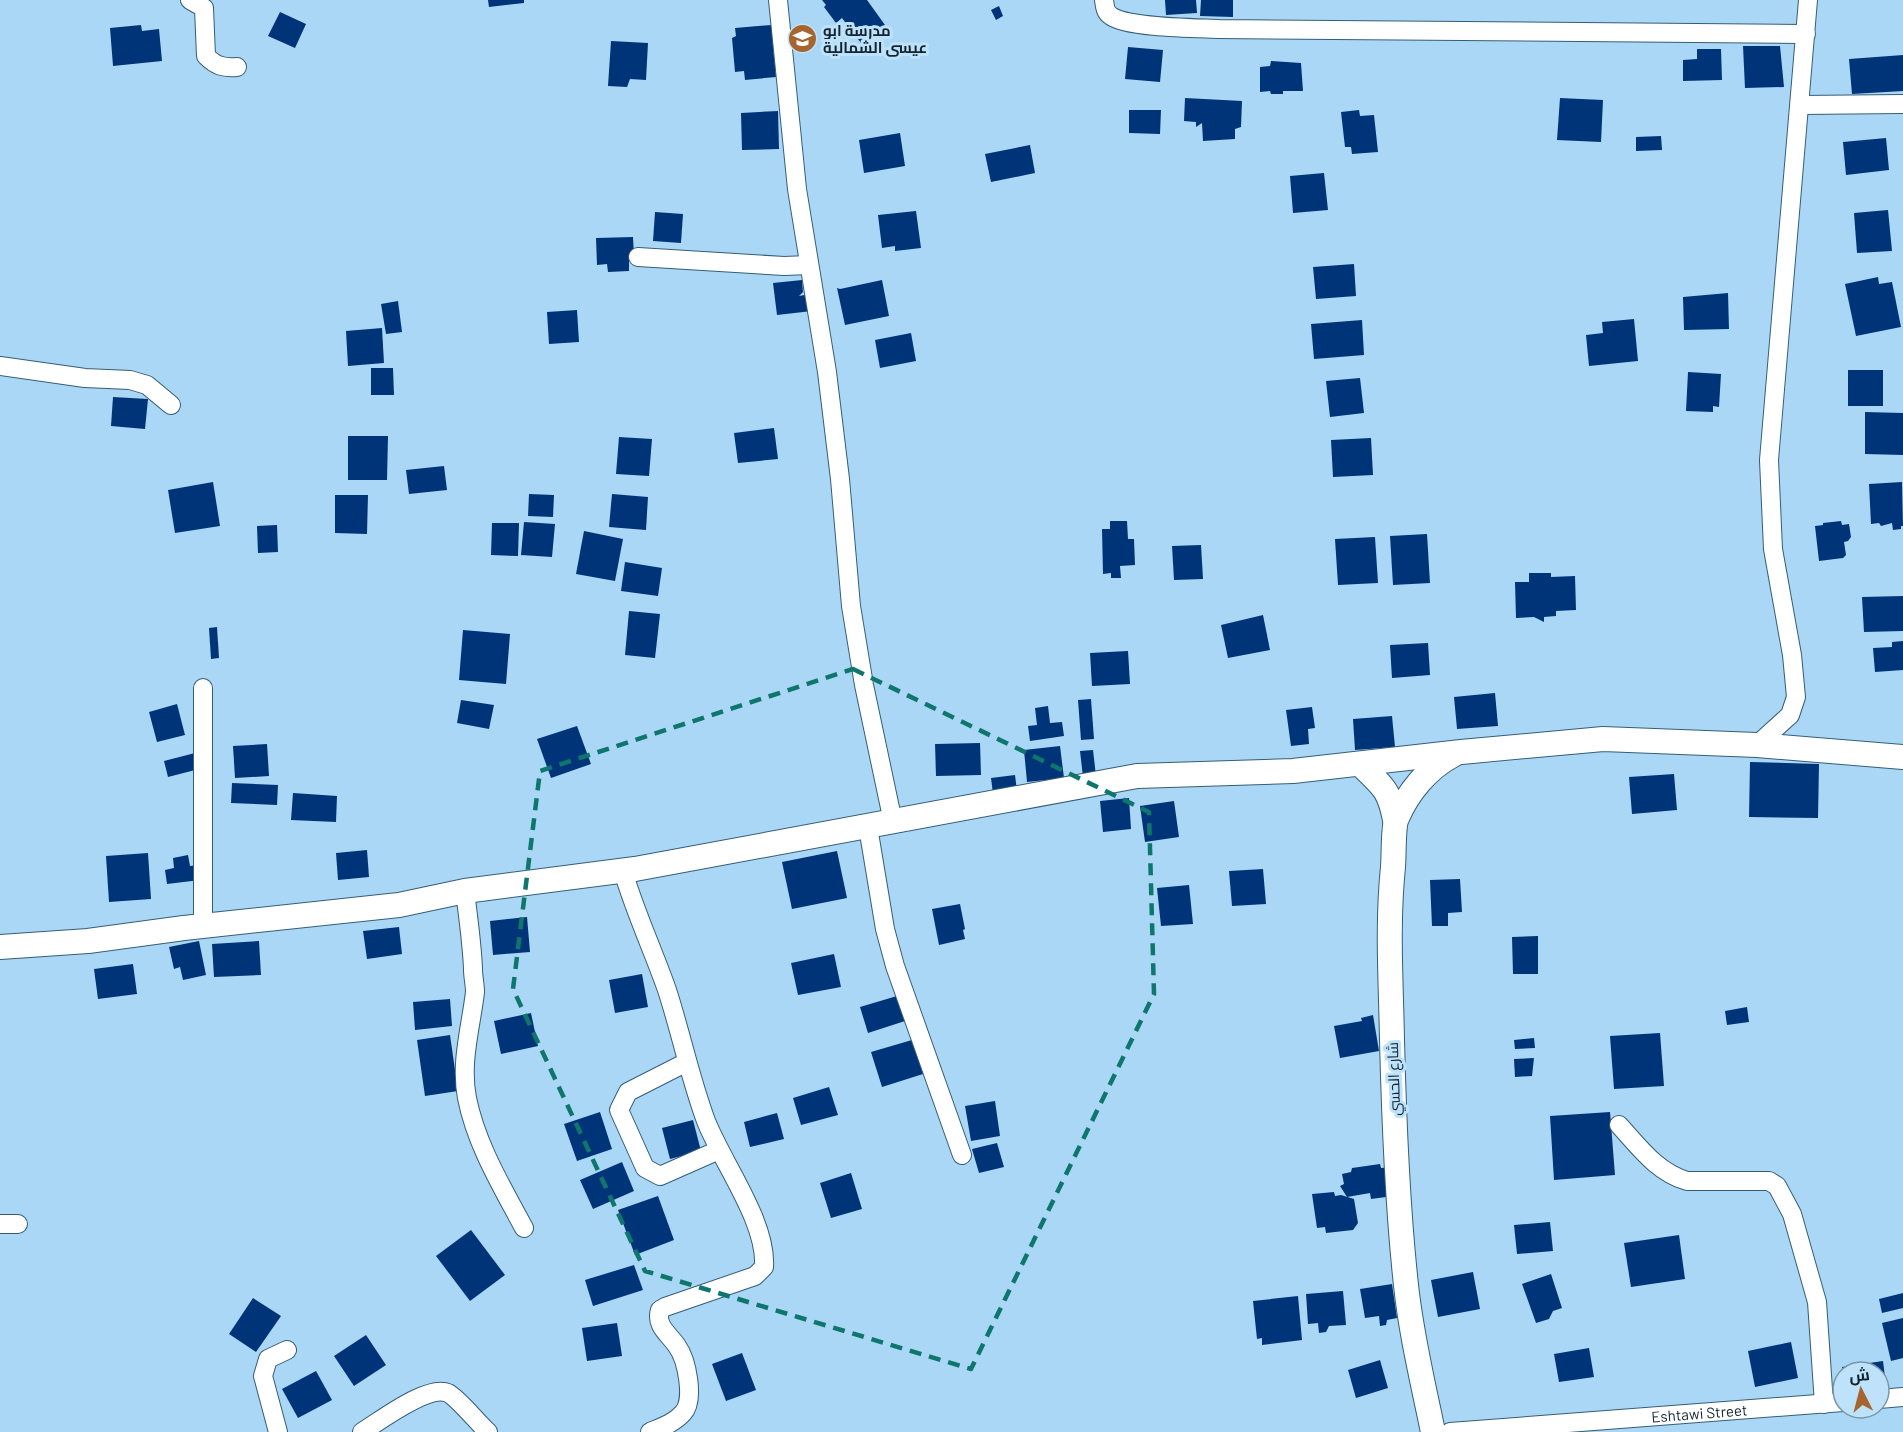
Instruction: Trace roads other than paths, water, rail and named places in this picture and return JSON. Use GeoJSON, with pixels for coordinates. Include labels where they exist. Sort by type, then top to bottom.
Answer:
{"type":"FeatureCollection","features":[{"type":"Feature","properties":{"kind":"street"},"geometry":{"type":"LineString","coordinates":[[190,0],[204,8],[206,56],[214,64],[224,68],[237,67]]}},
{"type":"Feature","properties":{"kind":"street"},"geometry":{"type":"LineString","coordinates":[[778,0],[797,189],[827,372],[840,478],[851,606],[864,685],[893,822]]}},
{"type":"Feature","properties":{"kind":"street"},"geometry":{"type":"LineString","coordinates":[[1104,0],[1108,14],[1123,21],[1219,29],[1806,34]]}},
{"type":"Feature","properties":{"kind":"street"},"geometry":{"type":"LineString","coordinates":[[1757,745],[1790,715],[1796,697],[1792,655],[1773,549],[1769,460],[1808,0]]}},
{"type":"Feature","properties":{"kind":"street"},"geometry":{"type":"LineString","coordinates":[[1800,105],[1903,104]]}},
{"type":"Feature","properties":{"kind":"street"},"geometry":{"type":"LineString","coordinates":[[638,257],[784,266],[809,265]]}},
{"type":"Feature","properties":{"kind":"street"},"geometry":{"type":"LineString","coordinates":[[0,366],[85,378],[130,380],[147,385],[171,405]]}},
{"type":"Feature","properties":{"kind":"street"},"geometry":{"type":"LineString","coordinates":[[203,688],[203,926]]}},
{"type":"Feature","properties":{"kind":"street"},"geometry":{"type":"LineString","coordinates":[[0,947],[88,940],[399,905],[465,891],[623,871],[1137,776],[1293,771],[1461,752],[1603,740],[1757,745],[1903,757]]}},
{"type":"Feature","properties":{"kind":"street","name":"شارع الحسي"},"geometry":{"type":"LineString","coordinates":[[1433,1432],[1416,1351],[1406,1286],[1396,1175],[1390,938],[1395,820],[1417,784],[1428,772],[1442,761],[1461,752]]}},
{"type":"Feature","properties":{"kind":"street"},"geometry":{"type":"LineString","coordinates":[[1360,764],[1390,796],[1395,820]]}},
{"type":"Feature","properties":{"kind":"street"},"geometry":{"type":"LineString","coordinates":[[868,827],[885,929],[895,966],[962,1155]]}},
{"type":"Feature","properties":{"kind":"street"},"geometry":{"type":"LineString","coordinates":[[623,871],[633,904],[667,992],[698,1100],[750,1210],[763,1245],[764,1267],[754,1276],[665,1306],[660,1310],[658,1319],[663,1330],[676,1344],[684,1358],[689,1392],[685,1412],[672,1422],[650,1432]]}},
{"type":"Feature","properties":{"kind":"street"},"geometry":{"type":"LineString","coordinates":[[465,891],[473,951],[475,990],[465,1065],[466,1095],[474,1126],[483,1147],[524,1228]]}},
{"type":"Feature","properties":{"kind":"street"},"geometry":{"type":"LineString","coordinates":[[687,1062],[628,1092],[619,1110],[645,1168],[660,1176],[720,1150]]}},
{"type":"Feature","properties":{"kind":"street"},"geometry":{"type":"LineString","coordinates":[[1619,1125],[1660,1168],[1675,1177],[1687,1181],[1769,1181],[1777,1186],[1792,1214],[1817,1302],[1824,1404]]}},
{"type":"Feature","properties":{"kind":"street"},"geometry":{"type":"LineString","coordinates":[[278,1432],[263,1376],[268,1359],[287,1350]]}},
{"type":"Feature","properties":{"kind":"street"},"geometry":{"type":"LineString","coordinates":[[362,1432],[426,1393],[441,1391],[450,1394],[488,1432]]}},
{"type":"Feature","properties":{"kind":"street","name":"Eshtawi Street"},"geometry":{"type":"LineString","coordinates":[[1450,1432],[1831,1403]]}},
{"type":"Feature","properties":{"kind":"place","name":"مدرسة ابو عيسى الشمالية"},"geometry":{"type":"Point","coordinates":[802,39]}}]}
